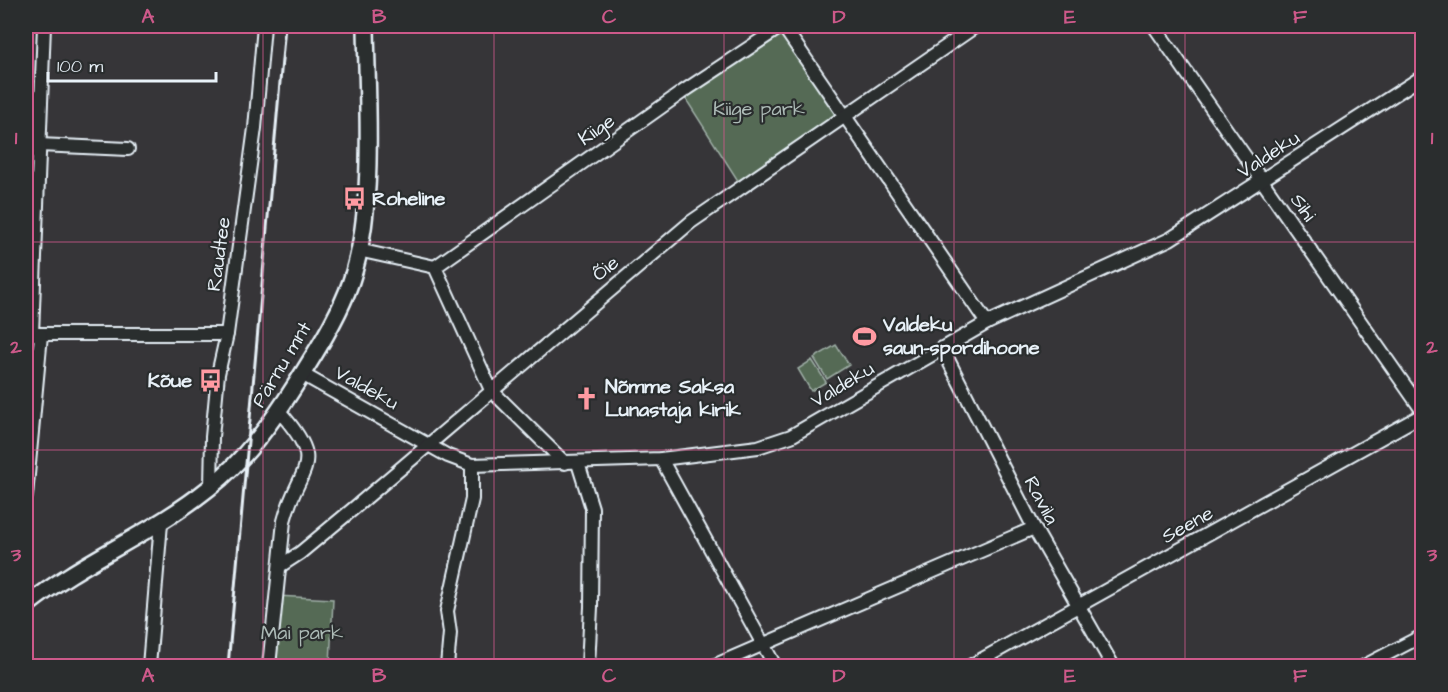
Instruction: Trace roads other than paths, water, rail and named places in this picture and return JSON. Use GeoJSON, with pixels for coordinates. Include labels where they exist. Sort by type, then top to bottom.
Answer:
{"type":"FeatureCollection","features":[{"type":"Feature","properties":{"kind":"main road","name":"Pärnu mnt"},"geometry":{"type":"LineString","coordinates":[[26,606],[70,573],[161,522],[211,488],[255,443],[279,411],[302,374],[347,292],[358,250],[367,176],[366,26]]}},
{"type":"Feature","properties":{"kind":"street"},"geometry":{"type":"LineString","coordinates":[[26,496],[44,26]]}},
{"type":"Feature","properties":{"kind":"street","name":"Raudtee"},"geometry":{"type":"LineString","coordinates":[[211,488],[218,374],[227,334],[255,128],[264,26]]}},
{"type":"Feature","properties":{"kind":"street"},"geometry":{"type":"LineString","coordinates":[[783,26],[987,322]]}},
{"type":"Feature","properties":{"kind":"street","name":"Kiige"},"geometry":{"type":"LineString","coordinates":[[435,267],[681,93],[783,26]]}},
{"type":"Feature","properties":{"kind":"street","name":"Õie"},"geometry":{"type":"LineString","coordinates":[[279,566],[300,554],[691,222],[845,116],[960,30],[976,26]]}},
{"type":"Feature","properties":{"kind":"street","name":"Sihi"},"geometry":{"type":"LineString","coordinates":[[1154,26],[1422,412]]}},
{"type":"Feature","properties":{"kind":"street","name":"Valdeku"},"geometry":{"type":"LineString","coordinates":[[302,374],[430,445],[472,465],[662,459],[758,447],[779,441],[812,425],[987,322],[1170,238],[1263,181],[1422,77]]}},
{"type":"Feature","properties":{"kind":"street"},"geometry":{"type":"LineString","coordinates":[[26,98],[40,97]]}},
{"type":"Feature","properties":{"kind":"street"},"geometry":{"type":"LineString","coordinates":[[39,145],[128,149]]}},
{"type":"Feature","properties":{"kind":"street"},"geometry":{"type":"LineString","coordinates":[[358,250],[435,267],[491,390],[565,463]]}},
{"type":"Feature","properties":{"kind":"street"},"geometry":{"type":"LineString","coordinates":[[33,335],[227,334]]}},
{"type":"Feature","properties":{"kind":"street","name":"Ravila"},"geometry":{"type":"LineString","coordinates":[[942,348],[1035,528],[1113,666]]}},
{"type":"Feature","properties":{"kind":"street"},"geometry":{"type":"LineString","coordinates":[[269,666],[288,504],[302,481],[307,456],[298,436],[279,411]]}},
{"type":"Feature","properties":{"kind":"street","name":"Seene"},"geometry":{"type":"LineString","coordinates":[[970,666],[1422,412]]}},
{"type":"Feature","properties":{"kind":"street"},"geometry":{"type":"LineString","coordinates":[[662,459],[775,666]]}},
{"type":"Feature","properties":{"kind":"street"},"geometry":{"type":"LineString","coordinates":[[578,463],[592,508],[588,666]]}},
{"type":"Feature","properties":{"kind":"street"},"geometry":{"type":"LineString","coordinates":[[447,666],[450,633],[447,611],[472,499],[472,465]]}},
{"type":"Feature","properties":{"kind":"street"},"geometry":{"type":"LineString","coordinates":[[149,666],[161,522]]}},
{"type":"Feature","properties":{"kind":"street"},"geometry":{"type":"LineString","coordinates":[[713,666],[1035,528]]}},
{"type":"Feature","properties":{"kind":"street"},"geometry":{"type":"LineString","coordinates":[[1364,666],[1422,636]]}},
{"type":"Feature","properties":{"kind":"railway"},"geometry":{"type":"LineString","coordinates":[[228,666],[285,26]]}},
{"type":"Feature","properties":{"kind":"place","name":"Roheline"},"geometry":{"type":"Point","coordinates":[354,198]}},
{"type":"Feature","properties":{"kind":"place","name":"Valdeku saun-spordihoone"},"geometry":{"type":"Point","coordinates":[865,336]}},
{"type":"Feature","properties":{"kind":"place","name":"Kõue"},"geometry":{"type":"Point","coordinates":[210,380]}},
{"type":"Feature","properties":{"kind":"place","name":"Nõmme Saksa Lunastaja kirik"},"geometry":{"type":"Point","coordinates":[587,398]}},
{"type":"Feature","properties":{"kind":"park label","name":"Kiige park"},"geometry":{"type":"Point","coordinates":[759,108]}},
{"type":"Feature","properties":{"kind":"park label","name":"Mai park"},"geometry":{"type":"Point","coordinates":[302,632]}}]}
